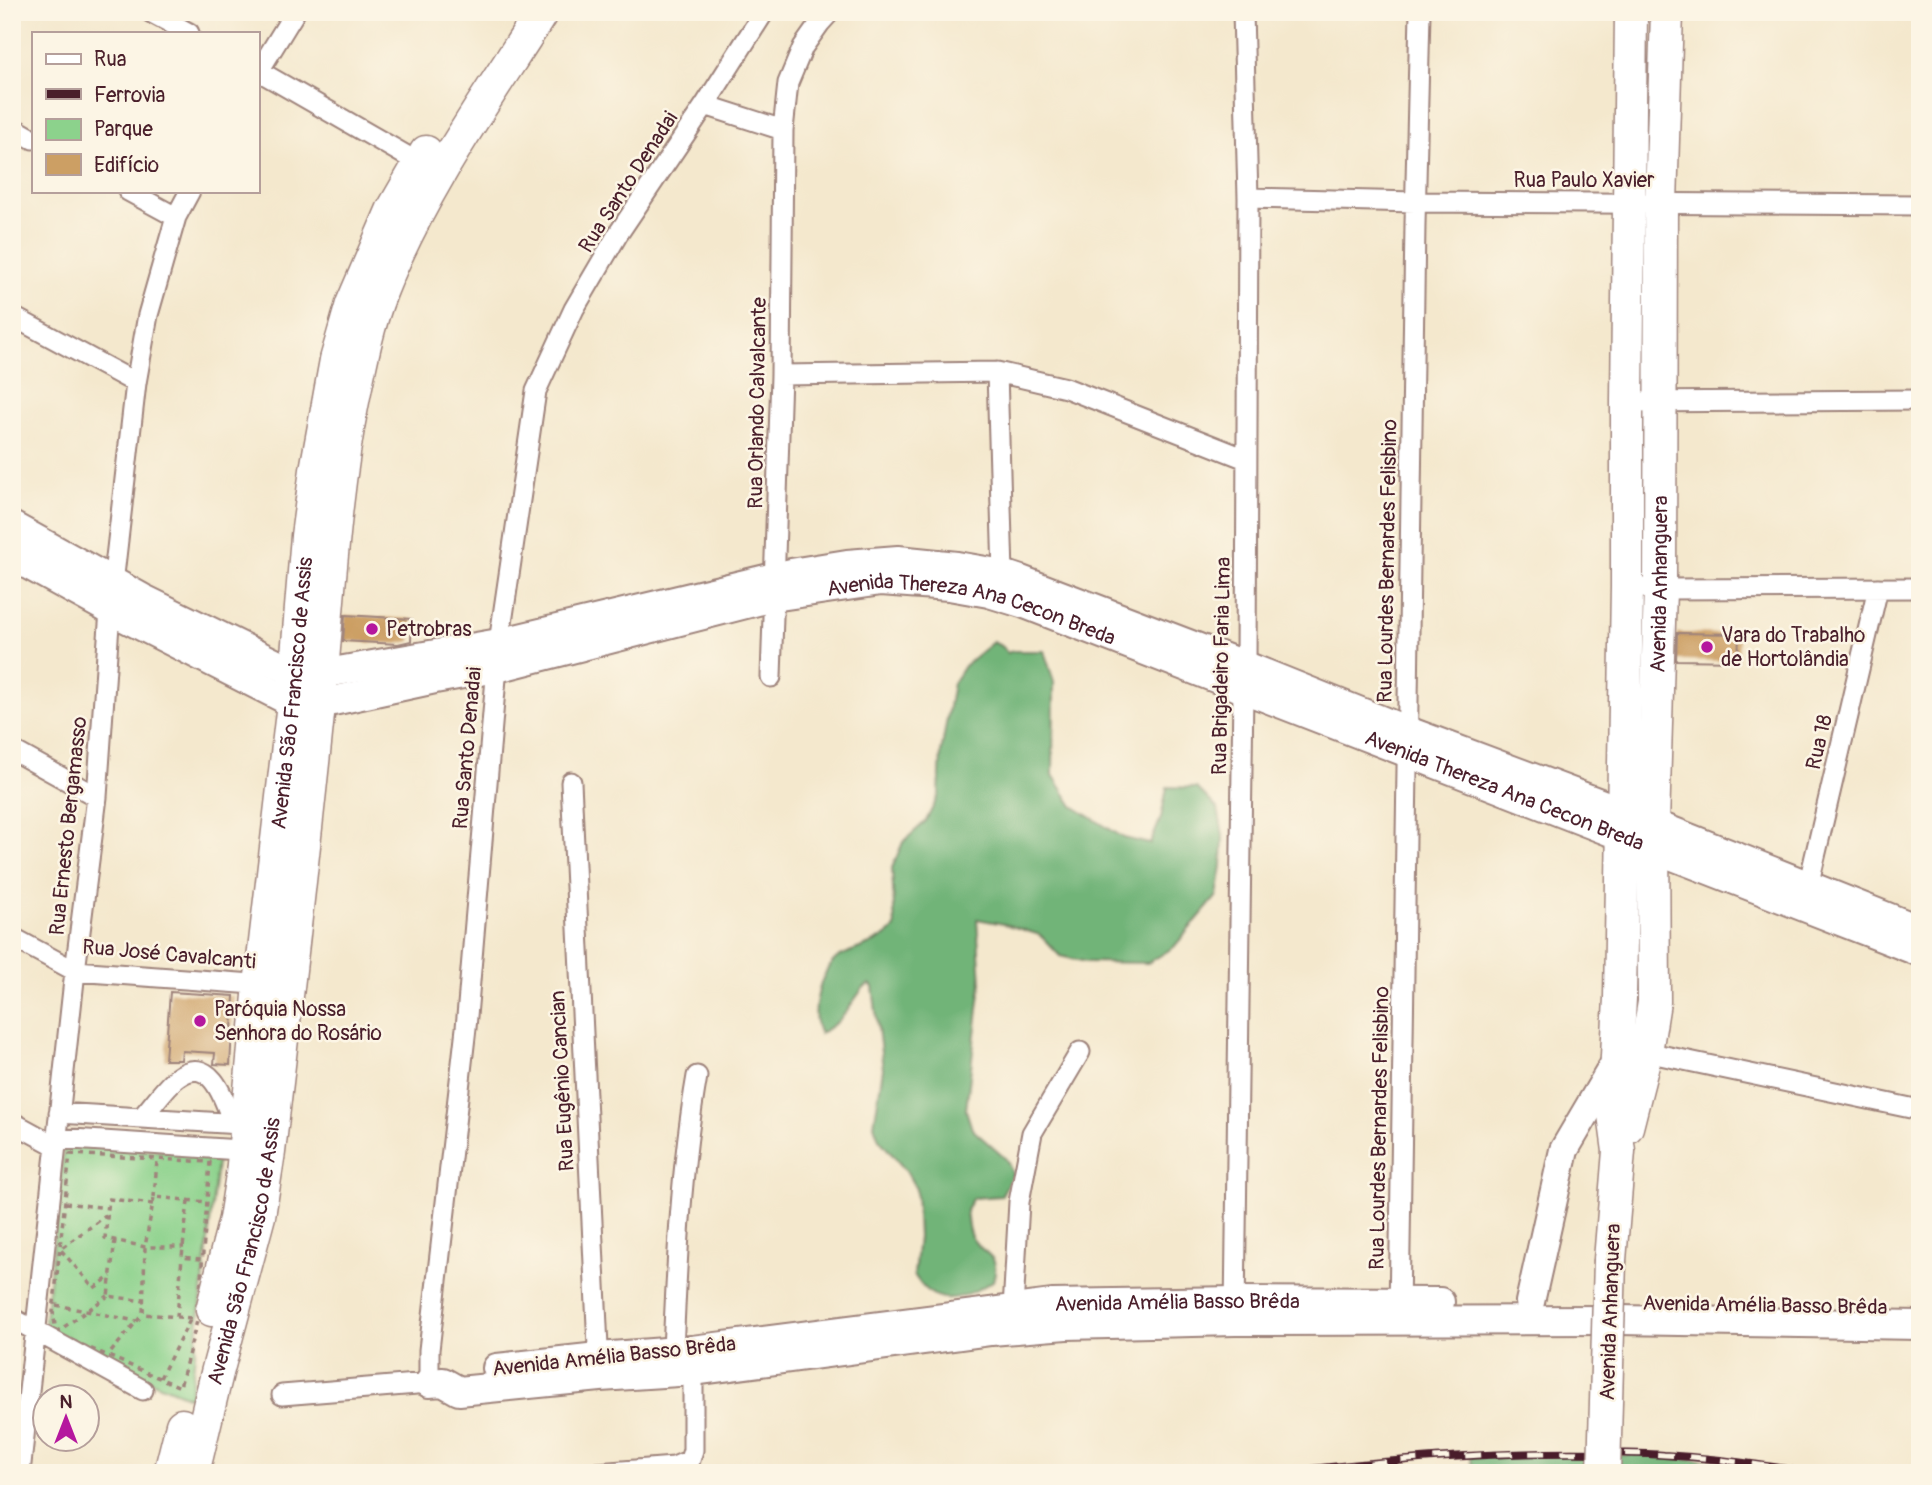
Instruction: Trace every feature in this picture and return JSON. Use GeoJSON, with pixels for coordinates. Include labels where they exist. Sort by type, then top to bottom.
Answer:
{"type":"FeatureCollection","features":[{"type":"Feature","properties":{"kind":"main road","name":"Avenida São Francisco de Assis"},"geometry":{"type":"LineString","coordinates":[[307,689],[312,496],[336,360],[352,304],[392,211],[419,163],[516,12]]}},
{"type":"Feature","properties":{"kind":"main road","name":"Avenida São Francisco de Assis"},"geometry":{"type":"LineString","coordinates":[[197,1410],[213,1260],[240,1194],[253,1135],[274,985],[307,689],[338,503],[347,427],[363,351],[380,294],[410,225],[436,176],[542,12]]}},
{"type":"Feature","properties":{"kind":"main road","name":"Avenida Anhanguera"},"geometry":{"type":"LineString","coordinates":[[1619,1151],[1632,1114],[1638,1045],[1632,1022],[1619,1018],[1628,587],[1631,12]]}},
{"type":"Feature","properties":{"kind":"main road","name":"Avenida Anhanguera"},"geometry":{"type":"LineString","coordinates":[[1604,1473],[1610,1260],[1619,1151],[1614,1114],[1654,1002],[1653,836],[1660,589],[1661,203],[1667,12]]}},
{"type":"Feature","properties":{"kind":"main road"},"geometry":{"type":"LineString","coordinates":[[12,526],[307,689]]}},
{"type":"Feature","properties":{"kind":"main road"},"geometry":{"type":"LineString","coordinates":[[12,556],[110,610],[307,689]]}},
{"type":"Feature","properties":{"kind":"main road","name":"Avenida Thereza Ana Cecon Breda"},"geometry":{"type":"LineString","coordinates":[[307,689],[435,679],[498,655],[774,587],[847,564],[898,560],[957,566],[1003,574],[1034,584],[1245,677],[1407,742],[1806,895],[1920,930]]}},
{"type":"Feature","properties":{"kind":"main road","name":"Avenida Thereza Ana Cecon Breda"},"geometry":{"type":"LineString","coordinates":[[774,587],[881,581],[950,586],[989,593],[1245,677]]}},
{"type":"Feature","properties":{"kind":"main road","name":"Avenida Thereza Ana Cecon Breda"},"geometry":{"type":"LineString","coordinates":[[1806,895],[1920,952]]}},
{"type":"Feature","properties":{"kind":"main road"},"geometry":{"type":"LineString","coordinates":[[1530,1302],[1564,1150],[1582,1118],[1638,1045]]}},
{"type":"Feature","properties":{"kind":"main road"},"geometry":{"type":"LineString","coordinates":[[1582,1118],[1614,1114]]}},
{"type":"Feature","properties":{"kind":"main road","name":"Avenida São Francisco de Assis"},"geometry":{"type":"LineString","coordinates":[[197,1410],[259,1216],[253,1135]]}},
{"type":"Feature","properties":{"kind":"main road","name":"Avenida Amélia Basso Brêda"},"geometry":{"type":"LineString","coordinates":[[1399,1311],[1530,1302],[1920,1306]]}},
{"type":"Feature","properties":{"kind":"main road","name":"Avenida Amélia Basso Brêda"},"geometry":{"type":"LineString","coordinates":[[686,1357],[1052,1304],[1092,1303],[1235,1311],[1399,1311],[1618,1320],[1920,1325]]}},
{"type":"Feature","properties":{"kind":"main road","name":"Avenida Amélia Basso Brêda"},"geometry":{"type":"LineString","coordinates":[[436,1382],[459,1391],[599,1367],[686,1357],[1235,1311]]}},
{"type":"Feature","properties":{"kind":"main road"},"geometry":{"type":"LineString","coordinates":[[170,1473],[197,1410]]}},
{"type":"Feature","properties":{"kind":"main road"},"geometry":{"type":"LineString","coordinates":[[193,1473],[197,1410]]}},
{"type":"Feature","properties":{"kind":"street"},"geometry":{"type":"LineString","coordinates":[[150,12],[187,32]]}},
{"type":"Feature","properties":{"kind":"street"},"geometry":{"type":"LineString","coordinates":[[259,69],[295,12]]}},
{"type":"Feature","properties":{"kind":"street","name":"Rua Santo Denadai"},"geometry":{"type":"LineString","coordinates":[[436,1382],[429,1350],[466,1028],[498,655],[536,391],[574,309],[618,234],[764,12]]}},
{"type":"Feature","properties":{"kind":"street","name":"Rua Orlando Calvalcante"},"geometry":{"type":"LineString","coordinates":[[771,677],[781,374],[783,131],[788,83],[803,47],[830,12]]}},
{"type":"Feature","properties":{"kind":"street","name":"Rua Brigadeiro Faria Lima"},"geometry":{"type":"LineString","coordinates":[[1235,1311],[1245,677],[1248,198],[1243,12]]}},
{"type":"Feature","properties":{"kind":"street","name":"Rua Lourdes Bernardes Felisbino"},"geometry":{"type":"LineString","coordinates":[[1399,1311],[1420,12]]}},
{"type":"Feature","properties":{"kind":"street"},"geometry":{"type":"LineString","coordinates":[[259,72],[419,163]]}},
{"type":"Feature","properties":{"kind":"street"},"geometry":{"type":"LineString","coordinates":[[705,105],[783,131]]}},
{"type":"Feature","properties":{"kind":"street"},"geometry":{"type":"LineString","coordinates":[[12,127],[32,138]]}},
{"type":"Feature","properties":{"kind":"street"},"geometry":{"type":"LineString","coordinates":[[130,192],[176,217]]}},
{"type":"Feature","properties":{"kind":"street","name":"Rua Ernesto Bergamasso"},"geometry":{"type":"LineString","coordinates":[[20,1473],[75,971],[97,797],[110,610],[136,383],[148,314],[176,217],[189,192]]}},
{"type":"Feature","properties":{"kind":"street","name":"Rua Paulo Xavier"},"geometry":{"type":"LineString","coordinates":[[1248,198],[1415,202],[1920,205]]}},
{"type":"Feature","properties":{"kind":"street"},"geometry":{"type":"LineString","coordinates":[[12,316],[136,383]]}},
{"type":"Feature","properties":{"kind":"street"},"geometry":{"type":"LineString","coordinates":[[781,374],[996,372],[1066,388],[1246,459]]}},
{"type":"Feature","properties":{"kind":"street"},"geometry":{"type":"LineString","coordinates":[[996,372],[1003,574]]}},
{"type":"Feature","properties":{"kind":"street"},"geometry":{"type":"LineString","coordinates":[[1627,402],[1920,400]]}},
{"type":"Feature","properties":{"kind":"street"},"geometry":{"type":"LineString","coordinates":[[1628,587],[1920,589]]}},
{"type":"Feature","properties":{"kind":"street","name":"Rua 18"},"geometry":{"type":"LineString","coordinates":[[1806,895],[1878,588]]}},
{"type":"Feature","properties":{"kind":"street"},"geometry":{"type":"LineString","coordinates":[[12,750],[97,797]]}},
{"type":"Feature","properties":{"kind":"street","name":"Rua Eugênio Cancian"},"geometry":{"type":"LineString","coordinates":[[571,782],[599,1367]]}},
{"type":"Feature","properties":{"kind":"street","name":"Rua José Cavalcanti"},"geometry":{"type":"LineString","coordinates":[[12,937],[75,971],[274,985]]}},
{"type":"Feature","properties":{"kind":"street"},"geometry":{"type":"LineString","coordinates":[[1638,1045],[1920,1110]]}},
{"type":"Feature","properties":{"kind":"street"},"geometry":{"type":"LineString","coordinates":[[1013,1309],[1019,1202],[1032,1133],[1080,1052]]}},
{"type":"Feature","properties":{"kind":"street"},"geometry":{"type":"LineString","coordinates":[[141,1118],[177,1077],[196,1071],[211,1076],[253,1135]]}},
{"type":"Feature","properties":{"kind":"street"},"geometry":{"type":"LineString","coordinates":[[597,1473],[674,1467],[690,1460],[693,1450],[678,1233],[697,1076]]}},
{"type":"Feature","properties":{"kind":"street"},"geometry":{"type":"LineString","coordinates":[[59,1113],[141,1118],[253,1135]]}},
{"type":"Feature","properties":{"kind":"street"},"geometry":{"type":"LineString","coordinates":[[12,1122],[56,1142],[253,1135]]}},
{"type":"Feature","properties":{"kind":"street"},"geometry":{"type":"LineString","coordinates":[[12,1318],[144,1390]]}},
{"type":"Feature","properties":{"kind":"street","name":"Avenida Amélia Basso Brêda"},"geometry":{"type":"LineString","coordinates":[[282,1395],[436,1382]]}},
{"type":"Feature","properties":{"kind":"path"},"geometry":{"type":"LineString","coordinates":[[70,1154],[210,1162],[207,1202],[213,1260],[180,1387],[62,1336],[55,1325],[54,1304],[70,1154]]}},
{"type":"Feature","properties":{"kind":"path"},"geometry":{"type":"LineString","coordinates":[[108,1355],[143,1314],[145,1247],[157,1160]]}},
{"type":"Feature","properties":{"kind":"path"},"geometry":{"type":"LineString","coordinates":[[154,1197],[207,1202]]}},
{"type":"Feature","properties":{"kind":"path"},"geometry":{"type":"LineString","coordinates":[[153,1204],[109,1199],[105,1238],[145,1247],[184,1247]]}},
{"type":"Feature","properties":{"kind":"path"},"geometry":{"type":"LineString","coordinates":[[177,1317],[188,1201]]}},
{"type":"Feature","properties":{"kind":"path"},"geometry":{"type":"LineString","coordinates":[[65,1203],[108,1208]]}},
{"type":"Feature","properties":{"kind":"path"},"geometry":{"type":"LineString","coordinates":[[60,1249],[108,1214]]}},
{"type":"Feature","properties":{"kind":"path"},"geometry":{"type":"LineString","coordinates":[[108,1296],[115,1240]]}},
{"type":"Feature","properties":{"kind":"path"},"geometry":{"type":"LineString","coordinates":[[60,1249],[94,1288],[111,1276]]}},
{"type":"Feature","properties":{"kind":"path"},"geometry":{"type":"LineString","coordinates":[[183,1257],[213,1260]]}},
{"type":"Feature","properties":{"kind":"path"},"geometry":{"type":"LineString","coordinates":[[59,1331],[108,1296],[144,1301]]}},
{"type":"Feature","properties":{"kind":"path"},"geometry":{"type":"LineString","coordinates":[[54,1304],[136,1321]]}},
{"type":"Feature","properties":{"kind":"path"},"geometry":{"type":"LineString","coordinates":[[143,1314],[198,1317]]}},
{"type":"Feature","properties":{"kind":"path"},"geometry":{"type":"LineString","coordinates":[[160,1378],[191,1318]]}},
{"type":"Feature","properties":{"kind":"green space"},"geometry":{"type":"Polygon","coordinates":[[[993,642],[1003,647],[1007,653],[1044,651],[1054,682],[1053,775],[1073,806],[1124,838],[1150,844],[1161,818],[1167,787],[1197,788],[1218,809],[1223,835],[1222,866],[1217,896],[1174,947],[1148,963],[1086,962],[1060,956],[1040,935],[977,919],[981,984],[966,1110],[972,1129],[1006,1159],[1013,1174],[1001,1196],[973,1198],[966,1209],[970,1235],[995,1265],[993,1281],[962,1296],[945,1298],[927,1291],[914,1275],[918,1237],[916,1189],[906,1171],[879,1139],[874,1125],[883,1069],[873,987],[870,984],[863,988],[840,1020],[820,1034],[816,1005],[821,983],[837,958],[875,942],[895,928],[892,868],[903,842],[926,821],[939,795],[941,753],[953,683],[964,666],[993,642]]]}},
{"type":"Feature","properties":{"kind":"green space"},"geometry":{"type":"Polygon","coordinates":[[[64,1146],[218,1154],[190,1397],[80,1352],[49,1332],[45,1320],[64,1146]]]}},
{"type":"Feature","properties":{"kind":"green space"},"geometry":{"type":"Polygon","coordinates":[[[1470,1455],[1662,1455],[1797,1473],[1474,1473],[1470,1455]]]}},
{"type":"Feature","properties":{"kind":"building","name":"Petrobras"},"geometry":{"type":"Polygon","coordinates":[[[345,615],[412,619],[411,641],[398,644],[343,641],[345,615]]]}},
{"type":"Feature","properties":{"kind":"building","name":"Vara do Trabalho de Hortolândia"},"geometry":{"type":"Polygon","coordinates":[[[1677,633],[1739,634],[1738,661],[1676,660],[1677,633]]]}},
{"type":"Feature","properties":{"kind":"building","name":"Paróquia Nossa Senhora do Rosário"},"geometry":{"type":"Polygon","coordinates":[[[170,992],[234,996],[230,1065],[214,1064],[215,1053],[182,1051],[181,1060],[165,1060],[170,992]]]}},
{"type":"Feature","properties":{"kind":"railway"},"geometry":{"type":"LineString","coordinates":[[1274,1473],[1437,1458],[1559,1453],[1683,1456],[1812,1473]]}},
{"type":"Feature","properties":{"kind":"place","name":"Petrobras"},"geometry":{"type":"Point","coordinates":[372,629]}},
{"type":"Feature","properties":{"kind":"place","name":"Vara do Trabalho de Hortolândia"},"geometry":{"type":"Point","coordinates":[1707,647]}},
{"type":"Feature","properties":{"kind":"place","name":"Paróquia Nossa Senhora do Rosário"},"geometry":{"type":"Point","coordinates":[200,1021]}}]}
